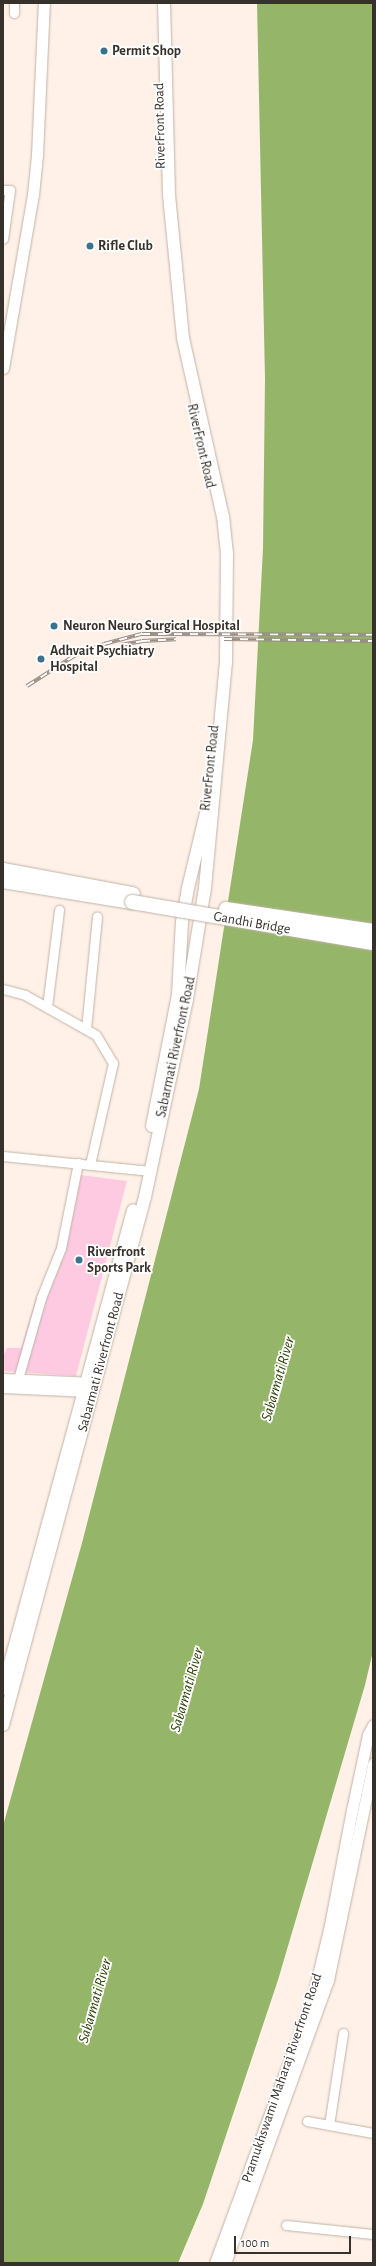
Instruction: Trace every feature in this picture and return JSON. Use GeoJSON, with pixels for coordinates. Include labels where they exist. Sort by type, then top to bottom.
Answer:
{"type":"FeatureCollection","features":[{"type":"Feature","properties":{"kind":"main road","name":"RiverFront Road"},"geometry":{"type":"LineString","coordinates":[[157,3],[162,194],[176,340],[218,519],[223,554],[221,662],[207,808],[188,888]]}},
{"type":"Feature","properties":{"kind":"main road","name":"RiverFront Road"},"geometry":{"type":"LineString","coordinates":[[164,3],[169,194],[183,338],[223,517],[227,554],[226,663],[205,888],[199,926]]}},
{"type":"Feature","properties":{"kind":"main road"},"geometry":{"type":"LineString","coordinates":[[3,870],[132,898]]}},
{"type":"Feature","properties":{"kind":"main road"},"geometry":{"type":"LineString","coordinates":[[3,881],[132,898]]}},
{"type":"Feature","properties":{"kind":"main road","name":"Sabarmati Riverfront Road"},"geometry":{"type":"LineString","coordinates":[[147,1170],[178,996],[182,922],[188,888]]}},
{"type":"Feature","properties":{"kind":"main road","name":"Gandhi Bridge"},"geometry":{"type":"LineString","coordinates":[[132,898],[373,931]]}},
{"type":"Feature","properties":{"kind":"main road","name":"Gandhi Bridge"},"geometry":{"type":"LineString","coordinates":[[132,898],[373,943]]}},
{"type":"Feature","properties":{"kind":"main road","name":"Sabarmati Riverfront Road"},"geometry":{"type":"LineString","coordinates":[[3,1725],[147,1170],[187,999],[199,926]]}},
{"type":"Feature","properties":{"kind":"main road","name":"Sabarmati Riverfront Road"},"geometry":{"type":"LineString","coordinates":[[3,1689],[90,1387]]}},
{"type":"Feature","properties":{"kind":"street"},"geometry":{"type":"LineString","coordinates":[[14,3],[14,13]]}},
{"type":"Feature","properties":{"kind":"street"},"geometry":{"type":"LineString","coordinates":[[3,368],[33,195],[44,3]]}},
{"type":"Feature","properties":{"kind":"street"},"geometry":{"type":"LineString","coordinates":[[3,190],[10,190],[3,239]]}},
{"type":"Feature","properties":{"kind":"street"},"geometry":{"type":"LineString","coordinates":[[47,1007],[59,910]]}},
{"type":"Feature","properties":{"kind":"street"},"geometry":{"type":"LineString","coordinates":[[86,1029],[97,917]]}},
{"type":"Feature","properties":{"kind":"street"},"geometry":{"type":"LineString","coordinates":[[3,989],[25,995],[96,1035],[113,1063],[90,1164]]}},
{"type":"Feature","properties":{"kind":"street"},"geometry":{"type":"LineString","coordinates":[[3,1156],[147,1170]]}},
{"type":"Feature","properties":{"kind":"street"},"geometry":{"type":"LineString","coordinates":[[18,1379],[41,1298],[61,1248],[78,1163]]}},
{"type":"Feature","properties":{"kind":"street"},"geometry":{"type":"LineString","coordinates":[[3,1379],[18,1379],[90,1387]]}},
{"type":"Feature","properties":{"kind":"street"},"geometry":{"type":"LineString","coordinates":[[3,1387],[90,1387]]}},
{"type":"Feature","properties":{"kind":"street","name":"Pramukhswami Maharaj Riverfront Road"},"geometry":{"type":"LineString","coordinates":[[215,2263],[240,2212],[313,1996],[330,1925],[368,1735],[373,1725]]}},
{"type":"Feature","properties":{"kind":"street"},"geometry":{"type":"LineString","coordinates":[[225,2263],[240,2212],[328,1980],[373,1764]]}},
{"type":"Feature","properties":{"kind":"street"},"geometry":{"type":"LineString","coordinates":[[329,2125],[344,2032]]}},
{"type":"Feature","properties":{"kind":"street"},"geometry":{"type":"LineString","coordinates":[[307,2121],[373,2133]]}},
{"type":"Feature","properties":{"kind":"street"},"geometry":{"type":"LineString","coordinates":[[286,2225],[373,2234]]}},
{"type":"Feature","properties":{"kind":"shaded area","name":"Riverfront Sports Park"},"geometry":{"type":"Polygon","coordinates":[[[73,1174],[127,1181],[76,1376],[3,1371],[3,1356],[7,1348],[21,1348],[36,1297],[45,1280],[59,1239],[73,1174]]]}},
{"type":"Feature","properties":{"kind":"water","name":"Sabarmati River"},"geometry":{"type":"Polygon","coordinates":[[[257,3],[373,3],[373,1651],[365,1685],[278,1980],[203,2204],[178,2263],[3,2263],[3,1826],[82,1543],[199,1089],[253,740],[263,548],[265,379],[257,3]]]}},
{"type":"Feature","properties":{"kind":"railway"},"geometry":{"type":"LineString","coordinates":[[27,686],[74,656],[104,644],[142,634],[373,635]]}},
{"type":"Feature","properties":{"kind":"railway"},"geometry":{"type":"LineString","coordinates":[[120,645],[142,641],[176,639]]}},
{"type":"Feature","properties":{"kind":"railway"},"geometry":{"type":"LineString","coordinates":[[224,639],[373,641]]}},
{"type":"Feature","properties":{"kind":"place","name":"Permit Shop"},"geometry":{"type":"Point","coordinates":[104,51]}},
{"type":"Feature","properties":{"kind":"place","name":"Rifle Club"},"geometry":{"type":"Point","coordinates":[90,246]}},
{"type":"Feature","properties":{"kind":"place","name":"Neuron Neuro Surgical Hospital"},"geometry":{"type":"Point","coordinates":[54,626]}},
{"type":"Feature","properties":{"kind":"place","name":"Adhvait Psychiatry Hospital"},"geometry":{"type":"Point","coordinates":[41,659]}},
{"type":"Feature","properties":{"kind":"place","name":"Riverfront Sports Park"},"geometry":{"type":"Point","coordinates":[79,1260]}}]}
